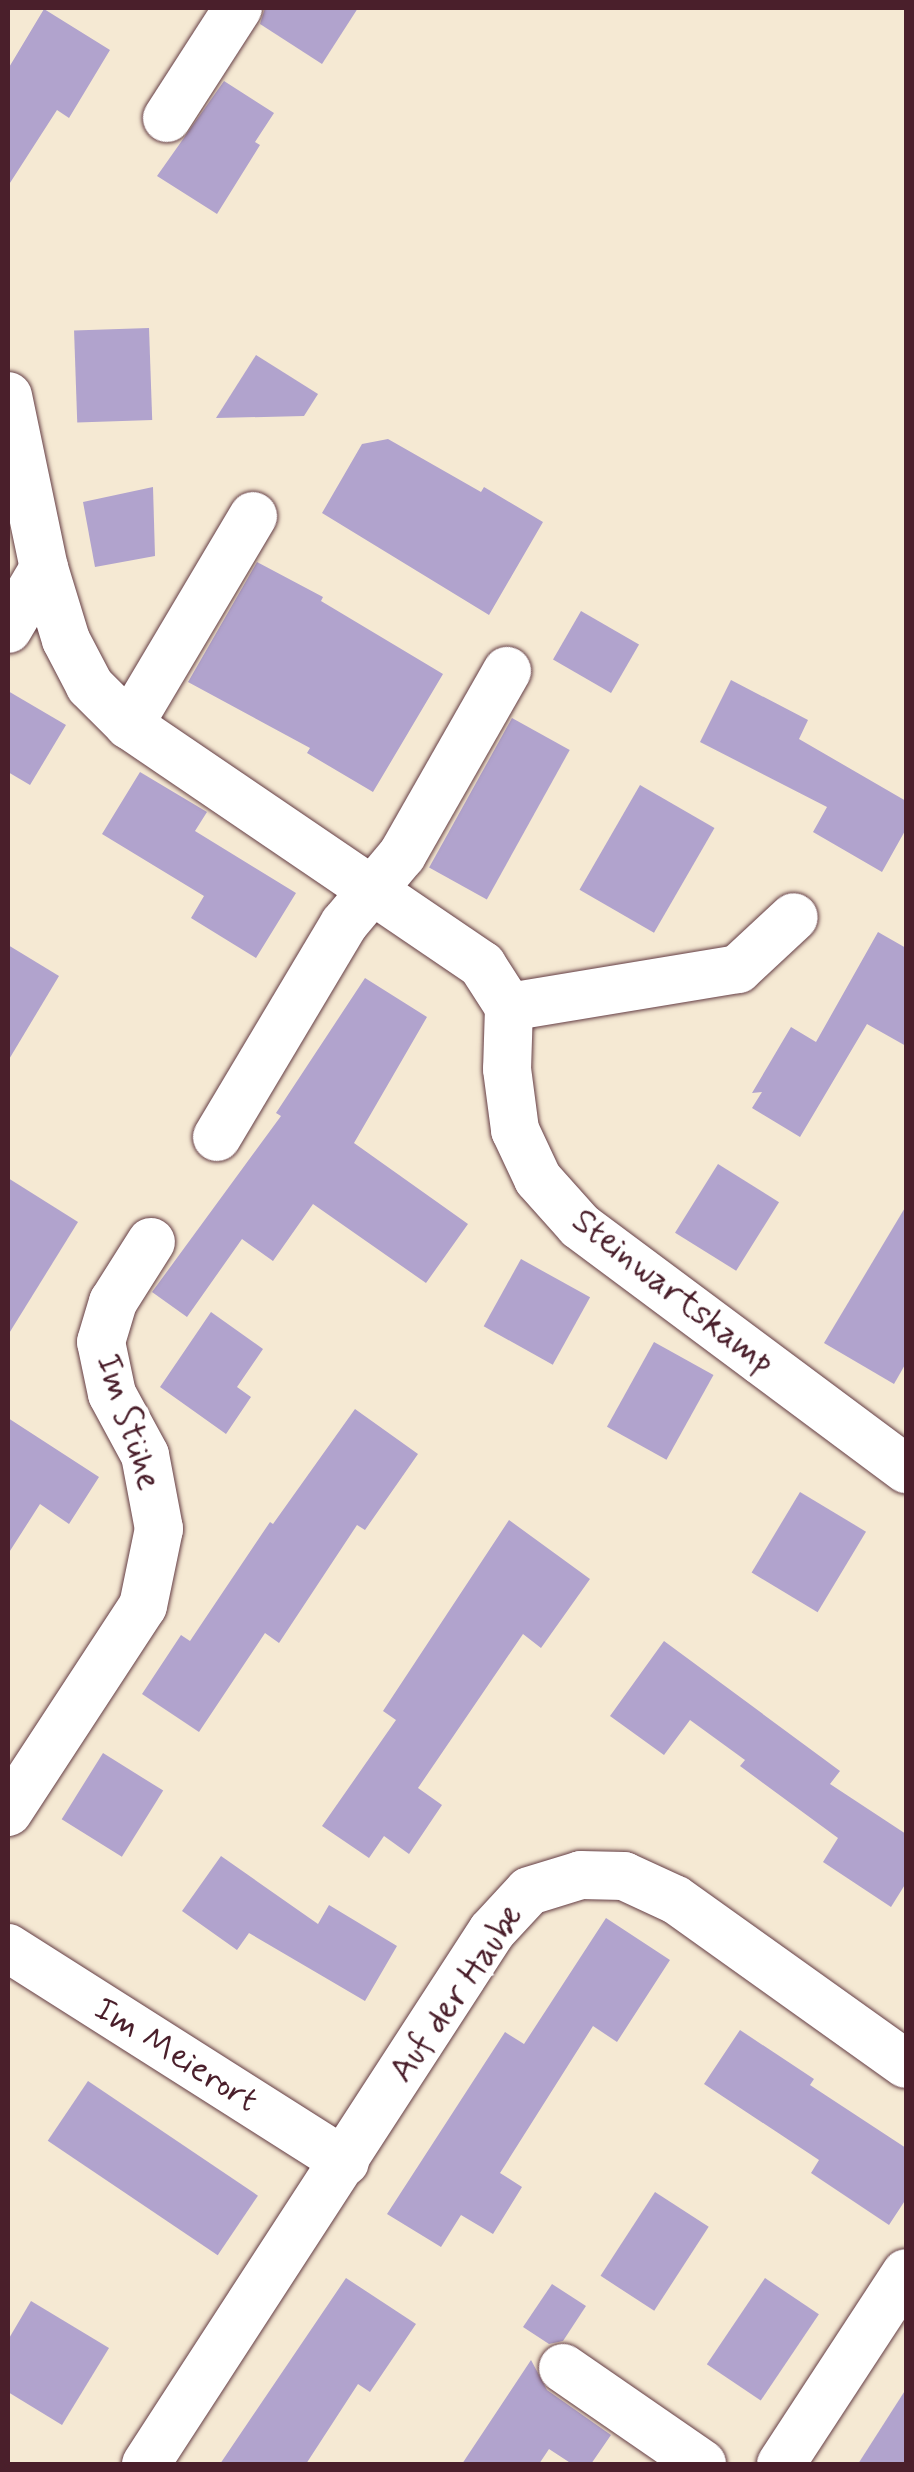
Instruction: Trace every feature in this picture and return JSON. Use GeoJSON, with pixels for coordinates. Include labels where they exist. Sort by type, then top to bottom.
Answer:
{"type":"FeatureCollection","features":[{"type":"Feature","properties":{"kind":"street"},"geometry":{"type":"LineString","coordinates":[[168,118],[238,8]]}},
{"type":"Feature","properties":{"kind":"street"},"geometry":{"type":"LineString","coordinates":[[8,396],[44,568],[66,640],[90,686],[129,725],[482,965],[509,1007],[738,969],[794,917]]}},
{"type":"Feature","properties":{"kind":"street"},"geometry":{"type":"LineString","coordinates":[[129,725],[253,516]]}},
{"type":"Feature","properties":{"kind":"street"},"geometry":{"type":"LineString","coordinates":[[8,629],[44,568]]}},
{"type":"Feature","properties":{"kind":"street"},"geometry":{"type":"LineString","coordinates":[[217,1136],[344,924],[402,855],[507,671]]}},
{"type":"Feature","properties":{"kind":"street","name":"Steinwartskamp"},"geometry":{"type":"LineString","coordinates":[[509,1007],[507,1069],[515,1130],[538,1179],[580,1226],[906,1469]]}},
{"type":"Feature","properties":{"kind":"street","name":"Im Stühe"},"geometry":{"type":"LineString","coordinates":[[8,1812],[143,1606],[159,1530],[145,1455],[112,1394],[101,1342],[112,1302],[151,1242]]}},
{"type":"Feature","properties":{"kind":"street","name":"Auf der Haube"},"geometry":{"type":"LineString","coordinates":[[146,2464],[492,1931],[529,1892],[581,1875],[624,1876],[676,1900],[906,2064]]}},
{"type":"Feature","properties":{"kind":"street","name":"Im Meierort"},"geometry":{"type":"LineString","coordinates":[[8,1948],[345,2162]]}},
{"type":"Feature","properties":{"kind":"street"},"geometry":{"type":"LineString","coordinates":[[781,2464],[906,2274]]}},
{"type":"Feature","properties":{"kind":"street"},"geometry":{"type":"LineString","coordinates":[[563,2368],[702,2464]]}},
{"type":"Feature","properties":{"kind":"building"},"geometry":{"type":"Polygon","coordinates":[[[265,8],[358,8],[322,64],[260,24],[265,8]]]}},
{"type":"Feature","properties":{"kind":"building"},"geometry":{"type":"Polygon","coordinates":[[[44,9],[110,50],[69,118],[57,110],[8,186],[8,69],[44,9]]]}},
{"type":"Feature","properties":{"kind":"building"},"geometry":{"type":"Polygon","coordinates":[[[224,81],[274,113],[255,142],[260,145],[217,214],[157,176],[224,81]]]}},
{"type":"Feature","properties":{"kind":"building"},"geometry":{"type":"Polygon","coordinates":[[[149,328],[152,420],[77,423],[74,331],[149,328]]]}},
{"type":"Feature","properties":{"kind":"building"},"geometry":{"type":"Polygon","coordinates":[[[256,355],[318,394],[304,416],[216,418],[256,355]]]}},
{"type":"Feature","properties":{"kind":"building"},"geometry":{"type":"Polygon","coordinates":[[[388,439],[481,492],[484,487],[543,522],[489,615],[322,513],[362,444],[388,439]]]}},
{"type":"Feature","properties":{"kind":"building"},"geometry":{"type":"Polygon","coordinates":[[[153,487],[155,556],[95,567],[83,502],[153,487]]]}},
{"type":"Feature","properties":{"kind":"building"},"geometry":{"type":"Polygon","coordinates":[[[257,562],[323,597],[321,601],[443,674],[373,792],[307,753],[310,748],[188,682],[257,562]]]}},
{"type":"Feature","properties":{"kind":"building"},"geometry":{"type":"Polygon","coordinates":[[[581,611],[639,644],[611,693],[553,659],[581,611]]]}},
{"type":"Feature","properties":{"kind":"building"},"geometry":{"type":"Polygon","coordinates":[[[731,680],[808,720],[799,739],[906,801],[906,829],[882,872],[813,832],[827,807],[700,742],[731,680]]]}},
{"type":"Feature","properties":{"kind":"building"},"geometry":{"type":"Polygon","coordinates":[[[8,691],[66,725],[30,785],[8,772],[8,691]]]}},
{"type":"Feature","properties":{"kind":"building"},"geometry":{"type":"Polygon","coordinates":[[[512,718],[570,750],[487,900],[429,868],[512,718]]]}},
{"type":"Feature","properties":{"kind":"building"},"geometry":{"type":"Polygon","coordinates":[[[140,772],[207,812],[195,831],[296,893],[256,958],[191,918],[204,896],[102,834],[140,772]]]}},
{"type":"Feature","properties":{"kind":"building"},"geometry":{"type":"Polygon","coordinates":[[[640,785],[714,828],[654,933],[580,890],[640,785]]]}},
{"type":"Feature","properties":{"kind":"building"},"geometry":{"type":"Polygon","coordinates":[[[878,932],[906,948],[906,1046],[867,1024],[800,1137],[752,1108],[762,1092],[752,1093],[791,1027],[816,1042],[878,932]]]}},
{"type":"Feature","properties":{"kind":"building"},"geometry":{"type":"Polygon","coordinates":[[[8,945],[59,976],[8,1061],[8,945]]]}},
{"type":"Feature","properties":{"kind":"building"},"geometry":{"type":"Polygon","coordinates":[[[365,978],[427,1017],[354,1143],[468,1224],[426,1283],[313,1204],[273,1261],[242,1239],[187,1317],[152,1292],[281,1116],[276,1113],[365,978]]]}},
{"type":"Feature","properties":{"kind":"building"},"geometry":{"type":"Polygon","coordinates":[[[718,1164],[779,1202],[736,1271],[675,1233],[718,1164]]]}},
{"type":"Feature","properties":{"kind":"building"},"geometry":{"type":"Polygon","coordinates":[[[8,1178],[78,1222],[8,1335],[8,1178]]]}},
{"type":"Feature","properties":{"kind":"building"},"geometry":{"type":"Polygon","coordinates":[[[906,1206],[906,1363],[894,1384],[824,1343],[906,1206]]]}},
{"type":"Feature","properties":{"kind":"building"},"geometry":{"type":"Polygon","coordinates":[[[521,1259],[590,1297],[553,1365],[484,1326],[521,1259]]]}},
{"type":"Feature","properties":{"kind":"building"},"geometry":{"type":"Polygon","coordinates":[[[211,1312],[263,1349],[237,1387],[251,1397],[226,1434],[160,1387],[211,1312]]]}},
{"type":"Feature","properties":{"kind":"building"},"geometry":{"type":"Polygon","coordinates":[[[654,1342],[713,1375],[666,1460],[607,1427],[654,1342]]]}},
{"type":"Feature","properties":{"kind":"building"},"geometry":{"type":"Polygon","coordinates":[[[355,1409],[418,1454],[365,1530],[357,1525],[279,1643],[265,1633],[199,1732],[142,1694],[181,1635],[190,1641],[270,1522],[273,1524],[355,1409]]]}},
{"type":"Feature","properties":{"kind":"building"},"geometry":{"type":"Polygon","coordinates":[[[8,1418],[99,1477],[69,1524],[40,1504],[8,1554],[8,1418]]]}},
{"type":"Feature","properties":{"kind":"building"},"geometry":{"type":"Polygon","coordinates":[[[800,1492],[866,1532],[818,1612],[752,1573],[800,1492]]]}},
{"type":"Feature","properties":{"kind":"building"},"geometry":{"type":"Polygon","coordinates":[[[509,1520],[590,1579],[541,1648],[523,1634],[418,1788],[442,1805],[409,1854],[384,1836],[369,1858],[322,1826],[396,1720],[383,1711],[509,1520]]]}},
{"type":"Feature","properties":{"kind":"building"},"geometry":{"type":"Polygon","coordinates":[[[664,1641],[840,1771],[830,1784],[906,1834],[906,1883],[891,1907],[823,1862],[838,1838],[740,1766],[745,1760],[690,1720],[664,1755],[610,1716],[664,1641]]]}},
{"type":"Feature","properties":{"kind":"building"},"geometry":{"type":"Polygon","coordinates":[[[103,1753],[163,1791],[122,1857],[62,1819],[103,1753]]]}},
{"type":"Feature","properties":{"kind":"building"},"geometry":{"type":"Polygon","coordinates":[[[221,1856],[318,1924],[329,1905],[397,1946],[365,2001],[249,1933],[237,1950],[182,1911],[221,1856]]]}},
{"type":"Feature","properties":{"kind":"building"},"geometry":{"type":"Polygon","coordinates":[[[606,1918],[670,1960],[617,2042],[593,2026],[500,2173],[522,2187],[493,2234],[461,2215],[441,2247],[387,2214],[505,2032],[524,2044],[606,1918]]]}},
{"type":"Feature","properties":{"kind":"building"},"geometry":{"type":"Polygon","coordinates":[[[740,2030],[814,2079],[810,2085],[906,2148],[906,2199],[889,2225],[811,2173],[819,2160],[704,2084],[740,2030]]]}},
{"type":"Feature","properties":{"kind":"building"},"geometry":{"type":"Polygon","coordinates":[[[88,2081],[258,2196],[218,2255],[48,2141],[88,2081]]]}},
{"type":"Feature","properties":{"kind":"building"},"geometry":{"type":"Polygon","coordinates":[[[655,2192],[709,2227],[654,2311],[601,2276],[655,2192]]]}},
{"type":"Feature","properties":{"kind":"building"},"geometry":{"type":"Polygon","coordinates":[[[346,2278],[416,2324],[370,2392],[358,2384],[306,2464],[220,2464],[346,2278]]]}},
{"type":"Feature","properties":{"kind":"building"},"geometry":{"type":"Polygon","coordinates":[[[765,2278],[819,2314],[761,2401],[707,2364],[765,2278]]]}},
{"type":"Feature","properties":{"kind":"building"},"geometry":{"type":"Polygon","coordinates":[[[552,2284],[586,2306],[563,2341],[549,2344],[523,2327],[552,2284]]]}},
{"type":"Feature","properties":{"kind":"building"},"geometry":{"type":"Polygon","coordinates":[[[31,2301],[109,2348],[62,2425],[8,2392],[8,2340],[31,2301]]]}},
{"type":"Feature","properties":{"kind":"building"},"geometry":{"type":"Polygon","coordinates":[[[531,2360],[547,2390],[611,2435],[591,2464],[572,2464],[549,2449],[539,2464],[462,2464],[531,2360]]]}},
{"type":"Feature","properties":{"kind":"building"},"geometry":{"type":"Polygon","coordinates":[[[906,2389],[906,2464],[858,2464],[906,2389]]]}}]}
